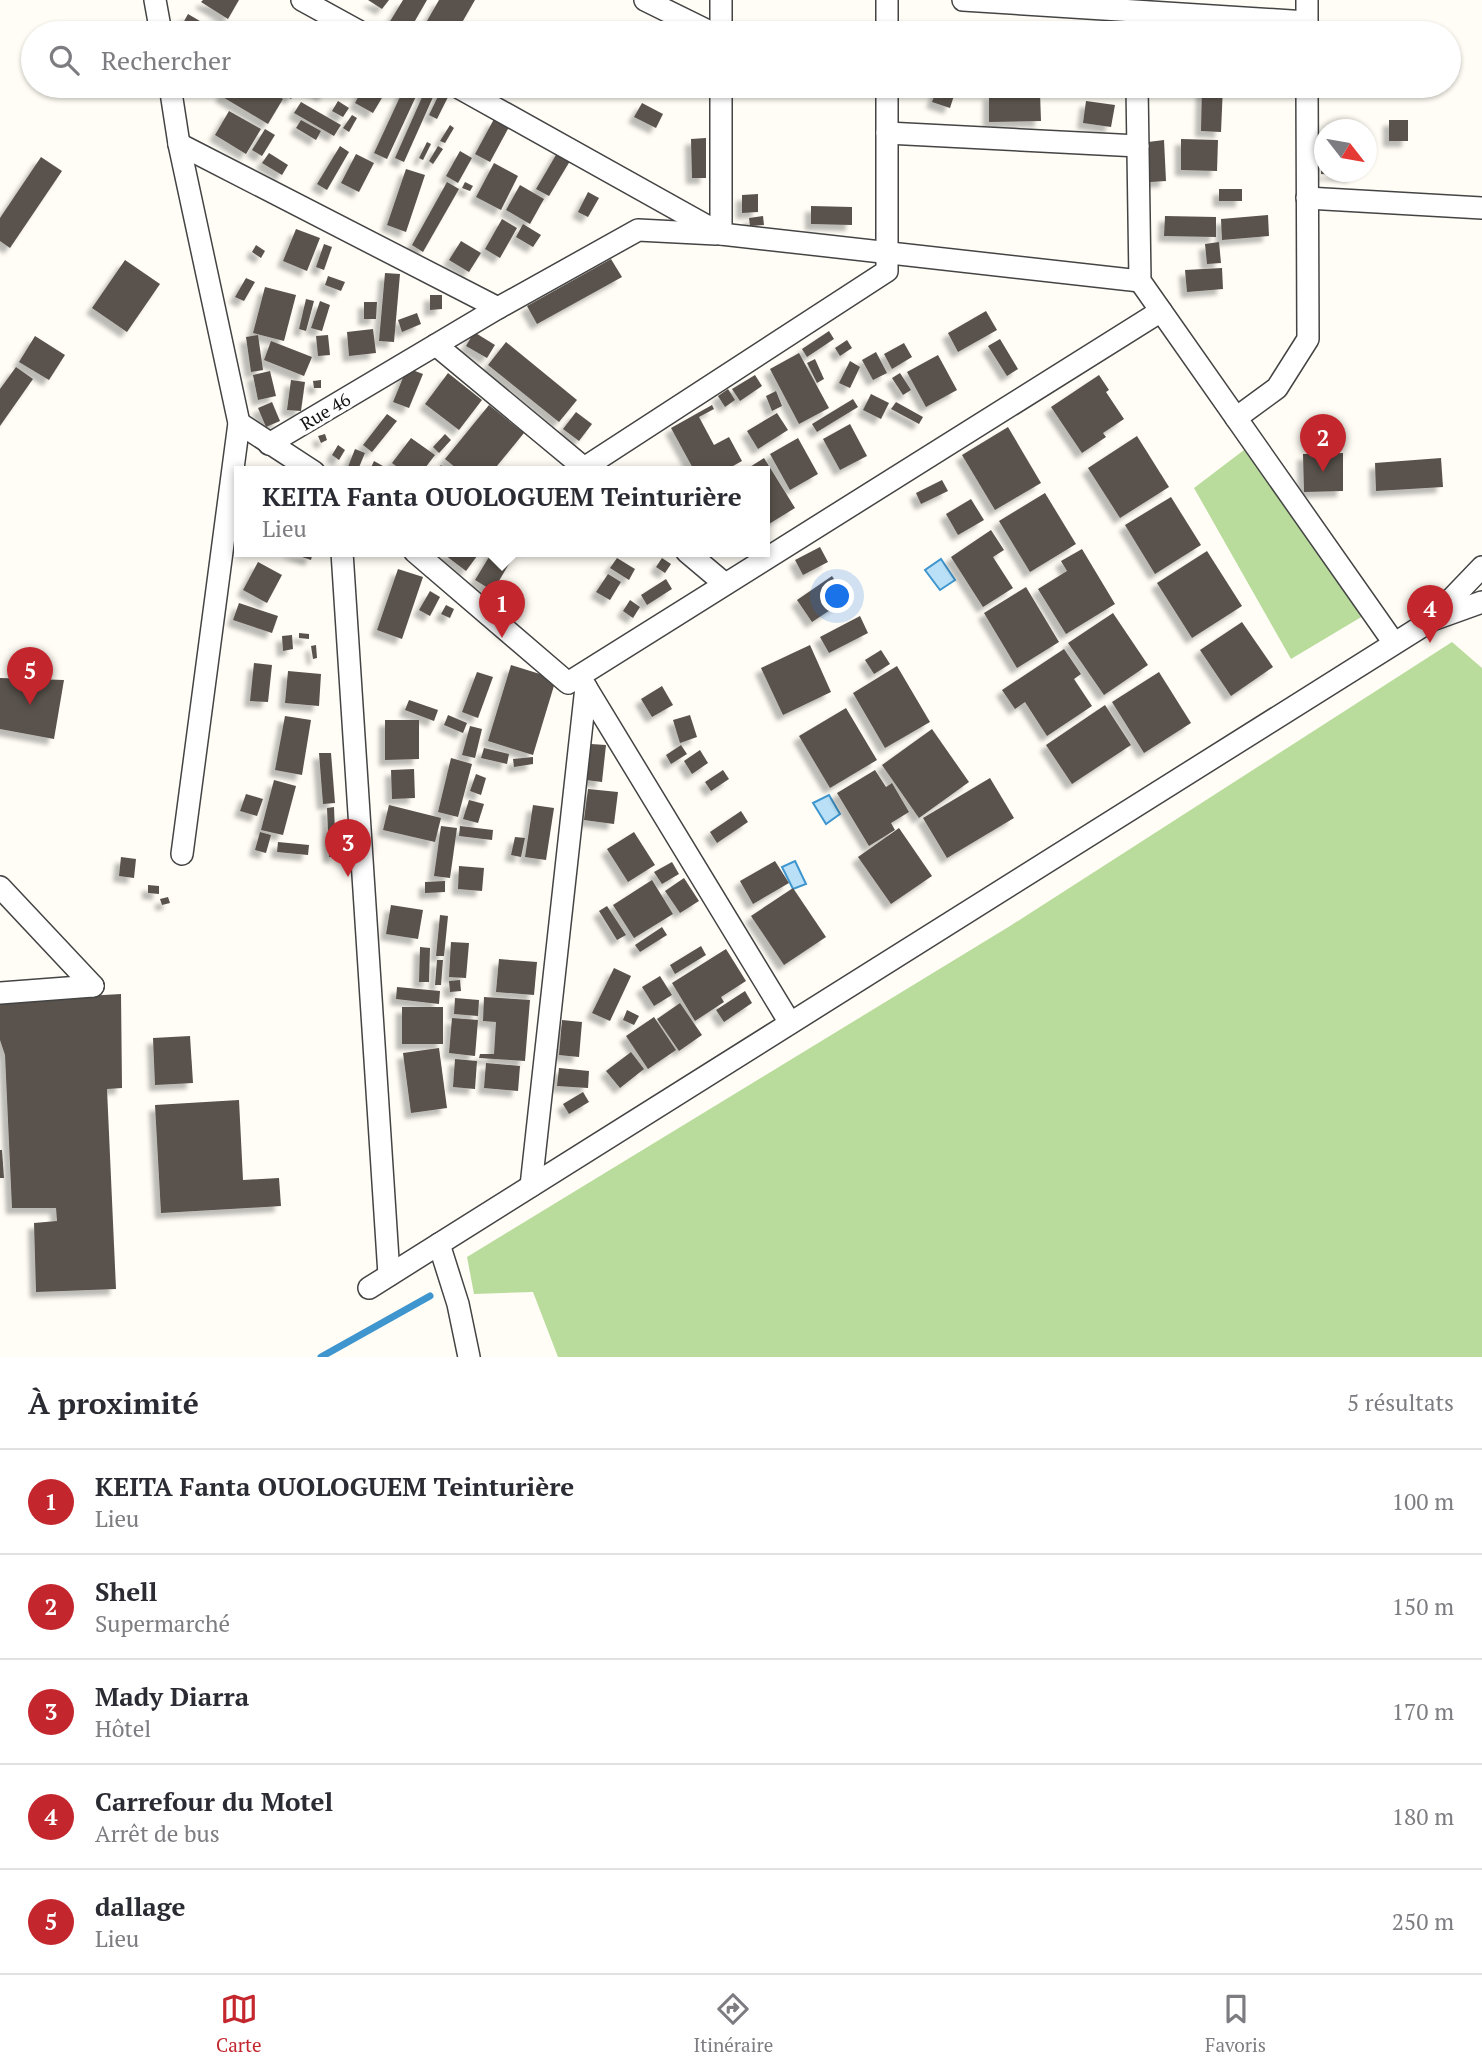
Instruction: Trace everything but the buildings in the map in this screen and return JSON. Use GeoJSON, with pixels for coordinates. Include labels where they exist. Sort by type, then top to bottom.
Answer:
{"type":"FeatureCollection","features":[{"type":"Feature","properties":{"kind":"street"},"geometry":{"type":"LineString","coordinates":[[155,0],[159,21]]}},
{"type":"Feature","properties":{"kind":"street"},"geometry":{"type":"LineString","coordinates":[[302,0],[340,21]]}},
{"type":"Feature","properties":{"kind":"street"},"geometry":{"type":"LineString","coordinates":[[645,0],[688,21]]}},
{"type":"Feature","properties":{"kind":"street"},"geometry":{"type":"LineString","coordinates":[[721,0],[721,21]]}},
{"type":"Feature","properties":{"kind":"street"},"geometry":{"type":"LineString","coordinates":[[887,0],[887,21]]}},
{"type":"Feature","properties":{"kind":"street"},"geometry":{"type":"LineString","coordinates":[[963,0],[1232,21]]}},
{"type":"Feature","properties":{"kind":"street"},"geometry":{"type":"LineString","coordinates":[[1307,0],[1307,21]]}},
{"type":"Feature","properties":{"kind":"street"},"geometry":{"type":"LineString","coordinates":[[1136,12],[1136,21]]}},
{"type":"Feature","properties":{"kind":"street"},"geometry":{"type":"LineString","coordinates":[[172,98],[179,144],[239,423],[182,854]]}},
{"type":"Feature","properties":{"kind":"street"},"geometry":{"type":"LineString","coordinates":[[477,98],[721,234],[721,98]]}},
{"type":"Feature","properties":{"kind":"street"},"geometry":{"type":"LineString","coordinates":[[593,466],[887,271],[887,98]]}},
{"type":"Feature","properties":{"kind":"street"},"geometry":{"type":"LineString","coordinates":[[1137,98],[1140,281],[1394,643]]}},
{"type":"Feature","properties":{"kind":"street"},"geometry":{"type":"LineString","coordinates":[[1236,418],[1277,388],[1308,340],[1307,98]]}},
{"type":"Feature","properties":{"kind":"street"},"geometry":{"type":"LineString","coordinates":[[887,133],[1138,146]]}},
{"type":"Feature","properties":{"kind":"street"},"geometry":{"type":"LineString","coordinates":[[179,144],[498,308]]}},
{"type":"Feature","properties":{"kind":"street"},"geometry":{"type":"LineString","coordinates":[[1307,198],[1482,208]]}},
{"type":"Feature","properties":{"kind":"street","name":"Rue 46"},"geometry":{"type":"LineString","coordinates":[[270,444],[498,308],[638,230],[721,234],[1140,281]]}},
{"type":"Feature","properties":{"kind":"street"},"geometry":{"type":"LineString","coordinates":[[770,556],[1161,311]]}},
{"type":"Feature","properties":{"kind":"street"},"geometry":{"type":"LineString","coordinates":[[436,345],[582,466]]}},
{"type":"Feature","properties":{"kind":"street"},"geometry":{"type":"LineString","coordinates":[[239,423],[305,466]]}},
{"type":"Feature","properties":{"kind":"street"},"geometry":{"type":"LineString","coordinates":[[342,557],[389,1275]]}},
{"type":"Feature","properties":{"kind":"street"},"geometry":{"type":"LineString","coordinates":[[421,557],[568,683],[582,681],[768,557]]}},
{"type":"Feature","properties":{"kind":"street"},"geometry":{"type":"LineString","coordinates":[[693,557],[725,584]]}},
{"type":"Feature","properties":{"kind":"street"},"geometry":{"type":"LineString","coordinates":[[1432,620],[1482,567]]}},
{"type":"Feature","properties":{"kind":"street"},"geometry":{"type":"LineString","coordinates":[[369,1288],[1394,643],[1432,620],[1482,602]]}},
{"type":"Feature","properties":{"kind":"street"},"geometry":{"type":"LineString","coordinates":[[582,681],[790,1023]]}},
{"type":"Feature","properties":{"kind":"street"},"geometry":{"type":"LineString","coordinates":[[531,1186],[582,681]]}},
{"type":"Feature","properties":{"kind":"street"},"geometry":{"type":"LineString","coordinates":[[0,887],[93,986],[0,993]]}},
{"type":"Feature","properties":{"kind":"street"},"geometry":{"type":"LineString","coordinates":[[439,1244],[458,1304],[469,1357]]}},
{"type":"Feature","properties":{"kind":"green space"},"geometry":{"type":"Polygon","coordinates":[[[1244,450],[1368,613],[1291,659],[1194,488],[1244,450]]]}},
{"type":"Feature","properties":{"kind":"green space"},"geometry":{"type":"Polygon","coordinates":[[[1452,642],[1482,668],[1482,1357],[558,1357],[533,1292],[474,1294],[467,1257],[1010,926],[1452,642]]]}},
{"type":"Feature","properties":{"kind":"water"},"geometry":{"type":"Polygon","coordinates":[[[941,559],[955,580],[940,590],[925,570],[941,559]]]}},
{"type":"Feature","properties":{"kind":"water"},"geometry":{"type":"Polygon","coordinates":[[[829,795],[840,814],[826,824],[813,803],[829,795]]]}},
{"type":"Feature","properties":{"kind":"water"},"geometry":{"type":"Polygon","coordinates":[[[795,861],[806,884],[793,889],[782,867],[795,861]]]}},
{"type":"Feature","properties":{"kind":"waterway"},"geometry":{"type":"LineString","coordinates":[[321,1357],[430,1296]]}},
{"type":"Feature","properties":{"kind":"place","name":"Shell"},"geometry":{"type":"Point","coordinates":[1323,472]}},
{"type":"Feature","properties":{"kind":"place","name":"KEITA Fanta OUOLOGUEM Teinturière"},"geometry":{"type":"Point","coordinates":[502,638]}},
{"type":"Feature","properties":{"kind":"place","name":"Carrefour du Motel"},"geometry":{"type":"Point","coordinates":[1430,643]}},
{"type":"Feature","properties":{"kind":"place","name":"dallage"},"geometry":{"type":"Point","coordinates":[30,705]}},
{"type":"Feature","properties":{"kind":"place","name":"Mady Diarra"},"geometry":{"type":"Point","coordinates":[348,877]}}]}
